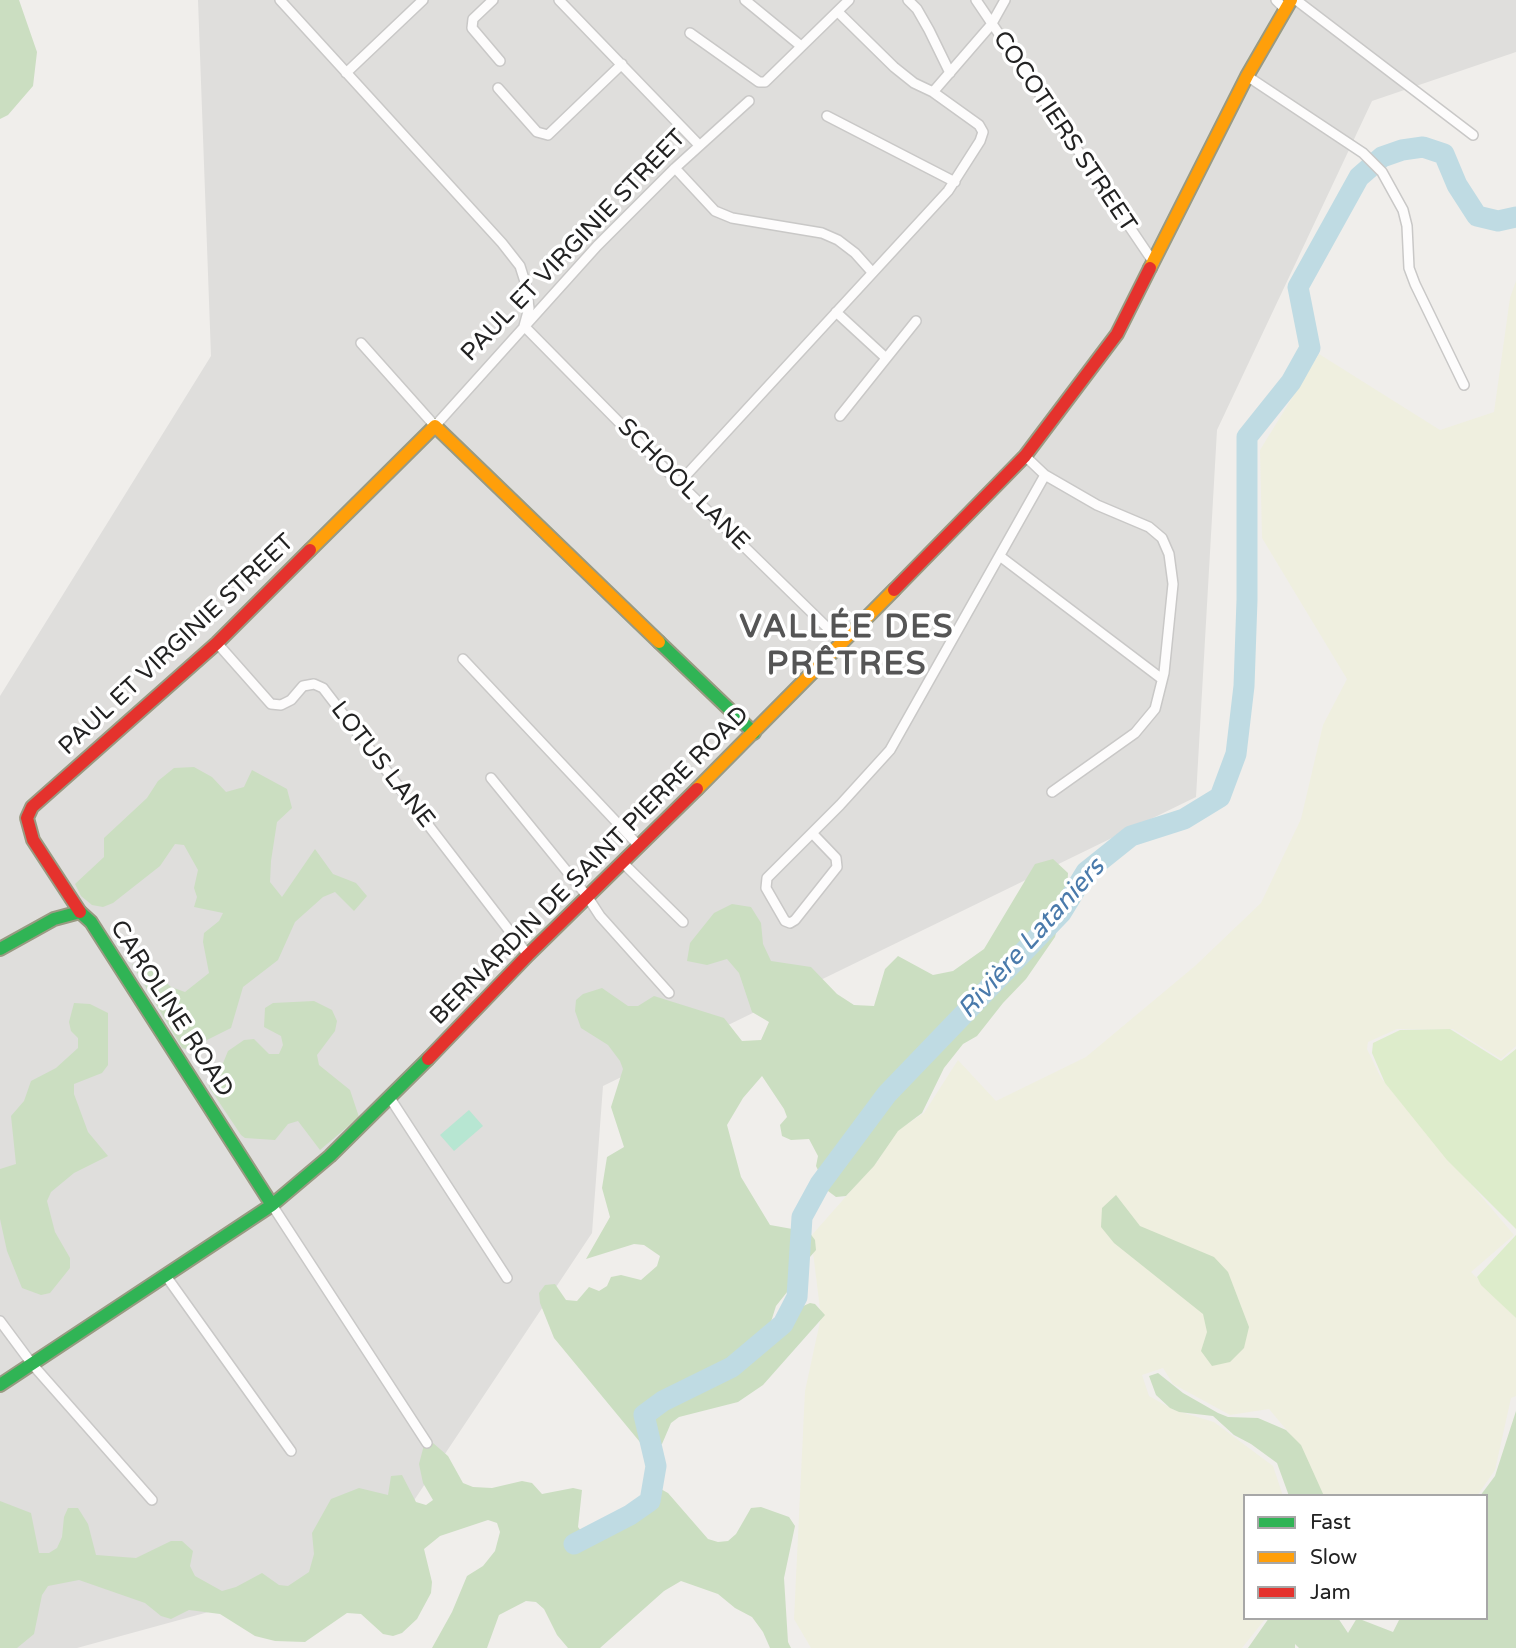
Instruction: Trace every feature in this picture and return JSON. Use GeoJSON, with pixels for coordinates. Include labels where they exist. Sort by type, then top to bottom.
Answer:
{"type":"FeatureCollection","features":[{"type":"Feature","properties":{"kind":"main road","name":"BERNARDIN DE SAINT PIERRE ROAD"},"geometry":{"type":"LineString","coordinates":[[0,1385],[272,1205],[330,1156],[390,1098],[528,954],[754,733],[1025,456],[1117,334],[1284,3]]}},
{"type":"Feature","properties":{"kind":"main road","name":"PAUL ET VIRGINIE STREET"},"geometry":{"type":"LineString","coordinates":[[80,912],[33,840],[27,818],[32,807],[217,643],[435,426]]}},
{"type":"Feature","properties":{"kind":"main road"},"geometry":{"type":"LineString","coordinates":[[435,426],[754,733]]}},
{"type":"Feature","properties":{"kind":"main road","name":"CAROLINE ROAD"},"geometry":{"type":"LineString","coordinates":[[0,949],[54,919],[80,912],[91,922],[272,1205]]}},
{"type":"Feature","properties":{"kind":"street"},"geometry":{"type":"LineString","coordinates":[[280,0],[520,266],[526,285],[528,307],[524,326]]}},
{"type":"Feature","properties":{"kind":"street"},"geometry":{"type":"LineString","coordinates":[[346,73],[423,0]]}},
{"type":"Feature","properties":{"kind":"street"},"geometry":{"type":"LineString","coordinates":[[493,0],[473,19],[472,28],[500,61]]}},
{"type":"Feature","properties":{"kind":"street"},"geometry":{"type":"LineString","coordinates":[[559,0],[699,145]]}},
{"type":"Feature","properties":{"kind":"street"},"geometry":{"type":"LineString","coordinates":[[745,0],[801,46]]}},
{"type":"Feature","properties":{"kind":"street"},"geometry":{"type":"LineString","coordinates":[[690,33],[762,82],[768,81],[849,0]]}},
{"type":"Feature","properties":{"kind":"street"},"geometry":{"type":"LineString","coordinates":[[908,0],[917,9],[950,73]]}},
{"type":"Feature","properties":{"kind":"street","name":"COCOTIERS STREET"},"geometry":{"type":"LineString","coordinates":[[976,0],[1154,263]]}},
{"type":"Feature","properties":{"kind":"street"},"geometry":{"type":"LineString","coordinates":[[933,92],[991,25],[1005,0]]}},
{"type":"Feature","properties":{"kind":"street"},"geometry":{"type":"LineString","coordinates":[[1296,0],[1473,135]]}},
{"type":"Feature","properties":{"kind":"street"},"geometry":{"type":"LineString","coordinates":[[679,483],[948,191],[983,132],[979,125],[894,67],[838,12]]}},
{"type":"Feature","properties":{"kind":"street"},"geometry":{"type":"LineString","coordinates":[[498,88],[537,132],[548,135],[622,64]]}},
{"type":"Feature","properties":{"kind":"street"},"geometry":{"type":"LineString","coordinates":[[1247,76],[1363,153],[1382,172],[1403,210],[1407,226],[1409,268],[1415,284],[1464,385]]}},
{"type":"Feature","properties":{"kind":"street","name":"PAUL ET VIRGINIE STREET"},"geometry":{"type":"LineString","coordinates":[[435,426],[597,246],[675,167],[749,101]]}},
{"type":"Feature","properties":{"kind":"street"},"geometry":{"type":"LineString","coordinates":[[827,116],[955,182]]}},
{"type":"Feature","properties":{"kind":"street"},"geometry":{"type":"LineString","coordinates":[[675,167],[715,211],[732,218],[822,233],[838,240],[855,253],[872,272]]}},
{"type":"Feature","properties":{"kind":"street"},"geometry":{"type":"LineString","coordinates":[[836,312],[886,358]]}},
{"type":"Feature","properties":{"kind":"street"},"geometry":{"type":"LineString","coordinates":[[840,416],[916,321]]}},
{"type":"Feature","properties":{"kind":"street","name":"SCHOOL LANE"},"geometry":{"type":"LineString","coordinates":[[524,326],[679,483],[843,643]]}},
{"type":"Feature","properties":{"kind":"street"},"geometry":{"type":"LineString","coordinates":[[361,344],[435,426]]}},
{"type":"Feature","properties":{"kind":"street"},"geometry":{"type":"LineString","coordinates":[[1025,456],[1045,475],[1097,505],[1149,527],[1162,538],[1169,554],[1173,584],[1156,709],[1135,733],[1052,792]]}},
{"type":"Feature","properties":{"kind":"street"},"geometry":{"type":"LineString","coordinates":[[812,833],[836,858],[837,867],[790,923],[785,921],[766,888],[767,878],[890,750],[1045,475]]}},
{"type":"Feature","properties":{"kind":"street"},"geometry":{"type":"LineString","coordinates":[[1000,557],[1162,679]]}},
{"type":"Feature","properties":{"kind":"street","name":"LOTUS LANE"},"geometry":{"type":"LineString","coordinates":[[217,643],[271,704],[281,705],[291,700],[303,686],[314,684],[323,688],[528,954]]}},
{"type":"Feature","properties":{"kind":"street"},"geometry":{"type":"LineString","coordinates":[[463,659],[639,846]]}},
{"type":"Feature","properties":{"kind":"street"},"geometry":{"type":"LineString","coordinates":[[491,778],[600,916],[669,993]]}},
{"type":"Feature","properties":{"kind":"street"},"geometry":{"type":"LineString","coordinates":[[622,862],[682,922]]}},
{"type":"Feature","properties":{"kind":"street"},"geometry":{"type":"LineString","coordinates":[[390,1098],[508,1278]]}},
{"type":"Feature","properties":{"kind":"street"},"geometry":{"type":"LineString","coordinates":[[272,1205],[427,1443]]}},
{"type":"Feature","properties":{"kind":"street"},"geometry":{"type":"LineString","coordinates":[[166,1276],[291,1451]]}},
{"type":"Feature","properties":{"kind":"street"},"geometry":{"type":"LineString","coordinates":[[0,1321],[32,1364],[152,1500]]}},
{"type":"Feature","properties":{"kind":"shaded area"},"geometry":{"type":"Polygon","coordinates":[[[198,0],[1516,0],[1516,52],[1372,101],[1217,430],[1196,797],[603,1086],[592,1233],[369,1568],[77,1648],[0,1648],[0,696],[211,356],[198,0]]]}},
{"type":"Feature","properties":{"kind":"green space"},"geometry":{"type":"Polygon","coordinates":[[[0,0],[19,0],[37,52],[33,86],[8,115],[0,119],[0,0]]]}},
{"type":"Feature","properties":{"kind":"green space"},"geometry":{"type":"Polygon","coordinates":[[[1516,281],[1516,1046],[1501,1059],[1453,1029],[1397,1029],[1368,1042],[1367,1049],[1381,1078],[1514,1235],[1471,1272],[1516,1318],[1516,1396],[1511,1398],[1495,1470],[1478,1494],[1319,1494],[1290,1434],[1269,1409],[1230,1415],[1173,1384],[1163,1368],[1142,1375],[1149,1396],[1174,1410],[1214,1422],[1273,1466],[1282,1494],[1243,1494],[1243,1620],[1264,1620],[1242,1648],[811,1648],[794,1619],[805,1391],[821,1317],[811,1236],[880,1158],[892,1134],[924,1113],[958,1060],[996,1101],[1086,1057],[1195,966],[1261,903],[1301,819],[1323,725],[1347,679],[1262,538],[1260,450],[1319,354],[1440,430],[1494,412],[1510,298],[1516,281]]]}},
{"type":"Feature","properties":{"kind":"green space"},"geometry":{"type":"Polygon","coordinates":[[[194,767],[212,777],[226,792],[244,787],[252,770],[287,789],[292,808],[277,822],[270,882],[282,897],[315,849],[333,874],[356,883],[367,896],[354,911],[335,892],[323,897],[295,922],[278,960],[243,987],[231,1028],[207,1040],[202,1049],[192,1051],[182,1048],[132,964],[150,966],[171,987],[185,992],[209,973],[203,942],[204,933],[219,921],[223,913],[194,907],[198,870],[184,845],[175,844],[160,866],[113,903],[103,907],[92,905],[81,896],[75,884],[104,857],[104,838],[147,798],[158,781],[174,768],[194,767]]]}},
{"type":"Feature","properties":{"kind":"green space"},"geometry":{"type":"Polygon","coordinates":[[[1053,859],[1068,873],[1067,892],[1055,937],[1026,979],[977,1036],[963,1044],[944,1068],[922,1113],[898,1131],[874,1166],[846,1196],[836,1197],[828,1191],[816,1166],[818,1156],[809,1139],[791,1140],[782,1136],[780,1125],[787,1117],[762,1076],[743,1098],[727,1125],[741,1177],[770,1225],[809,1232],[815,1240],[816,1250],[776,1306],[770,1325],[771,1340],[780,1334],[801,1307],[815,1304],[825,1315],[763,1385],[738,1402],[679,1417],[671,1423],[662,1444],[653,1449],[644,1447],[554,1338],[540,1303],[539,1293],[545,1285],[555,1284],[566,1300],[577,1301],[589,1287],[599,1291],[607,1286],[611,1277],[621,1275],[641,1280],[657,1266],[660,1256],[644,1245],[634,1244],[586,1259],[610,1217],[602,1188],[607,1157],[624,1147],[611,1107],[623,1069],[608,1045],[581,1028],[575,1011],[576,1000],[583,994],[602,988],[628,1006],[638,1006],[654,996],[724,1018],[742,1041],[761,1040],[769,1022],[752,1012],[739,973],[727,959],[707,965],[687,961],[690,943],[714,913],[732,904],[751,907],[761,923],[763,944],[771,961],[811,967],[837,994],[854,1005],[874,1006],[885,969],[898,956],[933,975],[953,971],[984,949],[1035,864],[1053,859]]]}},
{"type":"Feature","properties":{"kind":"green space"},"geometry":{"type":"Polygon","coordinates":[[[314,1001],[332,1010],[337,1021],[335,1031],[317,1055],[319,1065],[350,1090],[359,1117],[320,1150],[298,1121],[288,1124],[275,1140],[245,1138],[209,1087],[217,1078],[228,1051],[244,1040],[254,1039],[269,1054],[279,1054],[283,1045],[281,1036],[264,1027],[265,1008],[273,1003],[314,1001]]]}},
{"type":"Feature","properties":{"kind":"green space"},"geometry":{"type":"Polygon","coordinates":[[[74,1003],[90,1004],[108,1013],[108,1065],[102,1073],[74,1084],[74,1094],[88,1132],[108,1156],[74,1173],[51,1192],[47,1201],[55,1232],[70,1258],[70,1268],[50,1293],[41,1295],[22,1288],[7,1251],[0,1219],[0,1169],[16,1164],[11,1116],[24,1101],[31,1081],[56,1068],[78,1048],[78,1038],[71,1031],[69,1022],[74,1003]]]}},
{"type":"Feature","properties":{"kind":"green space"},"geometry":{"type":"Polygon","coordinates":[[[1450,1029],[1501,1061],[1516,1049],[1516,1229],[1447,1160],[1385,1083],[1372,1053],[1373,1043],[1400,1030],[1450,1029]]]}},
{"type":"Feature","properties":{"kind":"green space"},"geometry":{"type":"Polygon","coordinates":[[[469,1110],[483,1126],[454,1151],[440,1135],[469,1110]]]}},
{"type":"Feature","properties":{"kind":"green space"},"geometry":{"type":"Polygon","coordinates":[[[1116,1195],[1140,1226],[1214,1257],[1228,1272],[1249,1327],[1244,1348],[1230,1362],[1212,1366],[1201,1351],[1207,1332],[1203,1314],[1114,1243],[1101,1227],[1102,1208],[1116,1195]]]}},
{"type":"Feature","properties":{"kind":"green space"},"geometry":{"type":"Polygon","coordinates":[[[1516,1235],[1516,1318],[1481,1285],[1477,1277],[1516,1235]]]}},
{"type":"Feature","properties":{"kind":"green space"},"geometry":{"type":"Polygon","coordinates":[[[1158,1373],[1183,1393],[1228,1417],[1258,1418],[1286,1430],[1301,1445],[1323,1494],[1288,1494],[1277,1463],[1234,1435],[1213,1416],[1179,1412],[1170,1408],[1156,1395],[1149,1376],[1158,1373]]]}},
{"type":"Feature","properties":{"kind":"green space"},"geometry":{"type":"Polygon","coordinates":[[[1516,1411],[1516,1648],[1299,1648],[1295,1644],[1295,1648],[1248,1648],[1268,1620],[1339,1620],[1348,1633],[1356,1620],[1393,1632],[1399,1620],[1488,1620],[1488,1494],[1482,1494],[1495,1476],[1516,1411]]]}},
{"type":"Feature","properties":{"kind":"green space"},"geometry":{"type":"Polygon","coordinates":[[[433,1443],[448,1456],[463,1483],[473,1487],[492,1488],[522,1481],[532,1483],[542,1494],[573,1488],[582,1490],[578,1527],[587,1539],[632,1520],[651,1505],[659,1488],[668,1493],[708,1539],[718,1542],[728,1541],[736,1534],[751,1508],[761,1507],[789,1517],[795,1526],[784,1578],[788,1642],[791,1648],[770,1648],[752,1617],[718,1594],[681,1581],[664,1591],[600,1648],[568,1648],[557,1635],[544,1609],[536,1602],[526,1601],[499,1615],[487,1648],[432,1648],[452,1612],[467,1576],[483,1566],[495,1551],[500,1532],[497,1523],[488,1520],[440,1536],[424,1549],[432,1582],[431,1593],[417,1619],[402,1633],[393,1636],[383,1634],[361,1614],[347,1613],[305,1642],[275,1641],[255,1636],[220,1614],[189,1610],[171,1619],[161,1616],[145,1603],[79,1580],[48,1586],[42,1595],[34,1634],[17,1648],[0,1648],[0,1501],[31,1513],[39,1553],[49,1553],[57,1548],[68,1508],[78,1508],[88,1524],[96,1555],[136,1558],[171,1541],[182,1541],[193,1551],[190,1566],[195,1576],[222,1591],[262,1573],[279,1585],[288,1586],[309,1572],[314,1554],[312,1533],[331,1499],[359,1488],[388,1495],[391,1476],[402,1475],[416,1502],[426,1505],[433,1500],[423,1483],[419,1464],[424,1445],[433,1443]]]}},
{"type":"Feature","properties":{"kind":"waterway","name":"Rivière Lataniers"},"geometry":{"type":"LineString","coordinates":[[574,1544],[630,1515],[650,1501],[656,1466],[644,1415],[663,1401],[732,1367],[783,1324],[797,1297],[802,1217],[820,1184],[887,1094],[1061,913],[1086,872],[1131,836],[1184,819],[1220,797],[1236,754],[1244,686],[1247,437],[1291,382],[1310,348],[1298,287],[1359,177],[1382,157],[1423,147],[1444,154],[1457,185],[1477,216],[1498,221],[1516,217]]}},
{"type":"Feature","properties":{"kind":"traffic: fast"},"geometry":{"type":"LineString","coordinates":[[659,642],[754,733]]}},
{"type":"Feature","properties":{"kind":"traffic: fast"},"geometry":{"type":"LineString","coordinates":[[0,949],[54,919],[80,912],[91,922],[272,1205]]}},
{"type":"Feature","properties":{"kind":"traffic: fast"},"geometry":{"type":"LineString","coordinates":[[0,1385],[272,1205],[330,1156],[428,1059]]}},
{"type":"Feature","properties":{"kind":"traffic: slow"},"geometry":{"type":"LineString","coordinates":[[1150,268],[1247,76],[1291,0]]}},
{"type":"Feature","properties":{"kind":"traffic: slow"},"geometry":{"type":"LineString","coordinates":[[310,550],[435,426],[659,642]]}},
{"type":"Feature","properties":{"kind":"traffic: slow"},"geometry":{"type":"LineString","coordinates":[[697,789],[894,590]]}},
{"type":"Feature","properties":{"kind":"traffic: jam"},"geometry":{"type":"LineString","coordinates":[[894,590],[1025,456],[1117,334],[1150,268]]}},
{"type":"Feature","properties":{"kind":"traffic: jam"},"geometry":{"type":"LineString","coordinates":[[80,912],[33,840],[27,818],[32,807],[217,643],[310,550]]}},
{"type":"Feature","properties":{"kind":"traffic: jam"},"geometry":{"type":"LineString","coordinates":[[428,1059],[528,955],[697,789]]}},
{"type":"Feature","properties":{"kind":"district","name":"VALLÉE DES PRÊTRES"},"geometry":{"type":"Point","coordinates":[847,648]}}]}
